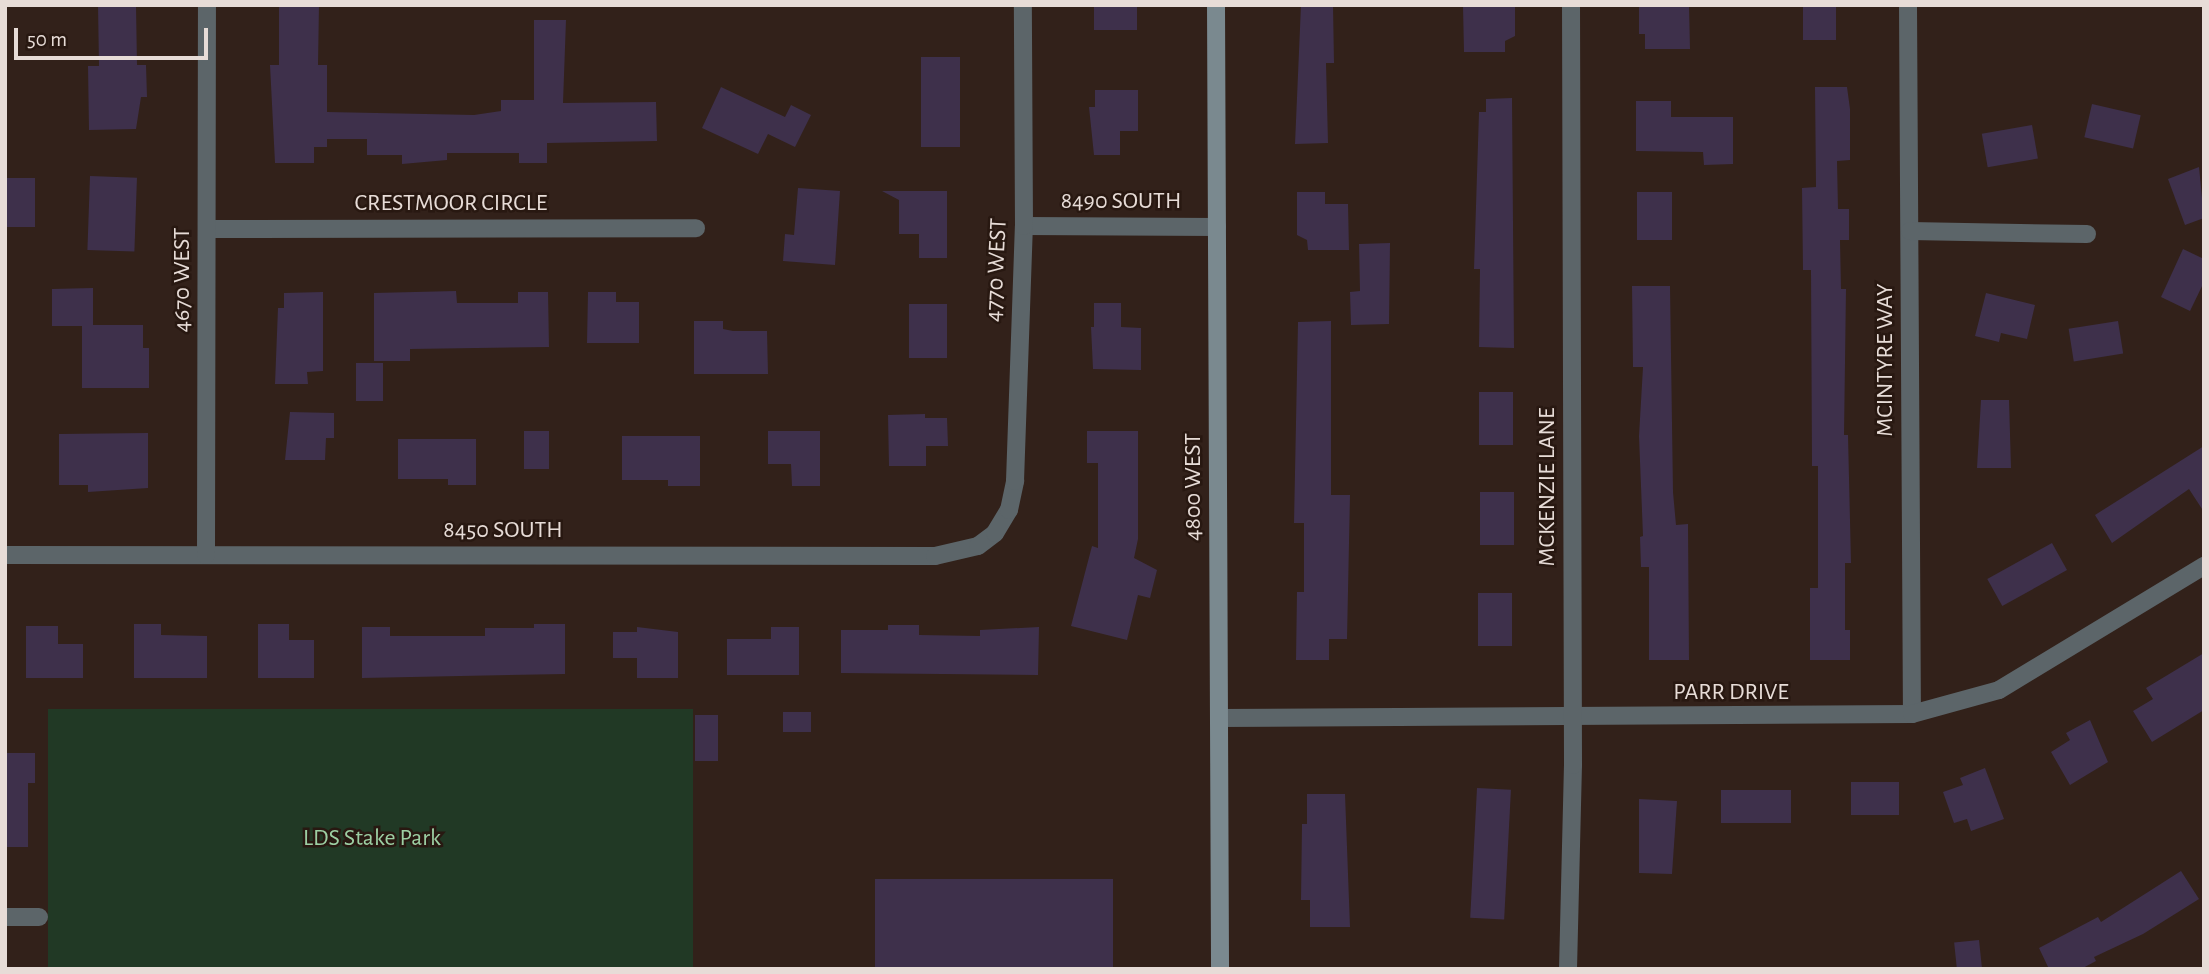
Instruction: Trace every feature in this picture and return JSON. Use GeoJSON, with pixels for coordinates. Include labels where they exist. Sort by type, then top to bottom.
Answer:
{"type":"FeatureCollection","features":[{"type":"Feature","properties":{"kind":"street","name":"4670 WEST"},"geometry":{"type":"LineString","coordinates":[[206,555],[207,5]]}},
{"type":"Feature","properties":{"kind":"street","name":"4770 WEST"},"geometry":{"type":"LineString","coordinates":[[995,533],[1009,510],[1015,481],[1024,226],[1023,5]]}},
{"type":"Feature","properties":{"kind":"street","name":"4800 WEST"},"geometry":{"type":"LineString","coordinates":[[1216,5],[1220,969]]}},
{"type":"Feature","properties":{"kind":"street","name":"MCKENZIE LANE"},"geometry":{"type":"LineString","coordinates":[[1568,969],[1573,717],[1571,5]]}},
{"type":"Feature","properties":{"kind":"street","name":"MCINTYRE WAY"},"geometry":{"type":"LineString","coordinates":[[1908,5],[1912,714]]}},
{"type":"Feature","properties":{"kind":"street","name":"8490 SOUTH"},"geometry":{"type":"LineString","coordinates":[[1024,226],[1217,227]]}},
{"type":"Feature","properties":{"kind":"street","name":"CRESTMOOR CIRCLE"},"geometry":{"type":"LineString","coordinates":[[207,229],[696,228]]}},
{"type":"Feature","properties":{"kind":"street"},"geometry":{"type":"LineString","coordinates":[[1910,231],[2087,234]]}},
{"type":"Feature","properties":{"kind":"street","name":"8450 SOUTH"},"geometry":{"type":"LineString","coordinates":[[5,555],[934,556],[967,550],[995,533]]}},
{"type":"Feature","properties":{"kind":"street","name":"PARR DRIVE"},"geometry":{"type":"LineString","coordinates":[[1220,718],[1912,714],[1999,690],[2204,566]]}},
{"type":"Feature","properties":{"kind":"street"},"geometry":{"type":"LineString","coordinates":[[5,917],[39,917]]}},
{"type":"Feature","properties":{"kind":"green space","name":"LDS Stake Park"},"geometry":{"type":"Polygon","coordinates":[[[48,709],[693,709],[693,969],[48,969],[48,709]]]}},
{"type":"Feature","properties":{"kind":"building"},"geometry":{"type":"Polygon","coordinates":[[[98,5],[136,5],[137,65],[146,65],[147,97],[141,97],[136,129],[89,130],[88,66],[99,66],[98,5]]]}},
{"type":"Feature","properties":{"kind":"building"},"geometry":{"type":"Polygon","coordinates":[[[279,5],[319,5],[318,65],[327,65],[327,112],[474,115],[501,111],[501,100],[534,100],[534,20],[566,20],[563,103],[656,102],[657,141],[547,143],[547,163],[519,163],[519,153],[447,153],[447,160],[402,164],[402,155],[367,155],[367,139],[327,139],[327,147],[314,147],[314,163],[275,163],[270,65],[279,65],[279,5]]]}},
{"type":"Feature","properties":{"kind":"building"},"geometry":{"type":"Polygon","coordinates":[[[1094,5],[1137,5],[1137,30],[1094,30],[1094,5]]]}},
{"type":"Feature","properties":{"kind":"building"},"geometry":{"type":"Polygon","coordinates":[[[1301,5],[1333,5],[1334,63],[1326,63],[1328,143],[1295,144],[1301,5]]]}},
{"type":"Feature","properties":{"kind":"building"},"geometry":{"type":"Polygon","coordinates":[[[1515,5],[1515,36],[1505,41],[1505,52],[1464,52],[1463,6],[1515,5]]]}},
{"type":"Feature","properties":{"kind":"building"},"geometry":{"type":"Polygon","coordinates":[[[1639,5],[1689,5],[1690,49],[1645,49],[1645,34],[1639,34],[1639,5]]]}},
{"type":"Feature","properties":{"kind":"building"},"geometry":{"type":"Polygon","coordinates":[[[1803,5],[1836,5],[1836,40],[1803,40],[1803,5]]]}},
{"type":"Feature","properties":{"kind":"building"},"geometry":{"type":"Polygon","coordinates":[[[921,57],[960,57],[960,147],[921,147],[921,57]]]}},
{"type":"Feature","properties":{"kind":"building"},"geometry":{"type":"Polygon","coordinates":[[[721,87],[785,117],[791,105],[811,115],[795,147],[768,134],[758,154],[702,128],[721,87]]]}},
{"type":"Feature","properties":{"kind":"building"},"geometry":{"type":"Polygon","coordinates":[[[1815,87],[1847,87],[1850,109],[1850,160],[1837,161],[1838,209],[1849,209],[1849,240],[1840,240],[1841,289],[1846,289],[1844,435],[1848,435],[1851,563],[1845,563],[1845,630],[1850,630],[1850,660],[1810,660],[1810,588],[1818,588],[1818,466],[1812,466],[1811,270],[1803,270],[1802,188],[1816,187],[1815,87]]]}},
{"type":"Feature","properties":{"kind":"building"},"geometry":{"type":"Polygon","coordinates":[[[1095,90],[1138,90],[1138,131],[1120,131],[1120,155],[1094,155],[1089,107],[1095,107],[1095,90]]]}},
{"type":"Feature","properties":{"kind":"building"},"geometry":{"type":"Polygon","coordinates":[[[1512,98],[1514,348],[1479,347],[1480,269],[1474,269],[1479,112],[1486,112],[1486,99],[1512,98]]]}},
{"type":"Feature","properties":{"kind":"building"},"geometry":{"type":"Polygon","coordinates":[[[1636,101],[1671,101],[1671,117],[1733,117],[1733,164],[1704,165],[1703,152],[1636,151],[1636,101]]]}},
{"type":"Feature","properties":{"kind":"building"},"geometry":{"type":"Polygon","coordinates":[[[2092,104],[2141,115],[2133,148],[2084,137],[2092,104]]]}},
{"type":"Feature","properties":{"kind":"building"},"geometry":{"type":"Polygon","coordinates":[[[2032,125],[2038,158],[1988,167],[1982,134],[2032,125]]]}},
{"type":"Feature","properties":{"kind":"building"},"geometry":{"type":"Polygon","coordinates":[[[2199,167],[2204,218],[2185,225],[2168,179],[2199,167]]]}},
{"type":"Feature","properties":{"kind":"building"},"geometry":{"type":"Polygon","coordinates":[[[90,176],[137,178],[134,252],[87,250],[90,176]]]}},
{"type":"Feature","properties":{"kind":"building"},"geometry":{"type":"Polygon","coordinates":[[[5,178],[35,178],[35,227],[5,227],[5,178]]]}},
{"type":"Feature","properties":{"kind":"building"},"geometry":{"type":"Polygon","coordinates":[[[798,188],[840,191],[835,265],[783,261],[785,234],[794,235],[798,188]]]}},
{"type":"Feature","properties":{"kind":"building"},"geometry":{"type":"Polygon","coordinates":[[[882,191],[947,191],[947,258],[919,258],[919,234],[899,234],[899,200],[882,191]]]}},
{"type":"Feature","properties":{"kind":"building"},"geometry":{"type":"Polygon","coordinates":[[[1297,192],[1325,192],[1325,204],[1348,204],[1349,250],[1308,250],[1307,240],[1297,235],[1297,192]]]}},
{"type":"Feature","properties":{"kind":"building"},"geometry":{"type":"Polygon","coordinates":[[[1637,192],[1672,192],[1672,240],[1637,240],[1637,192]]]}},
{"type":"Feature","properties":{"kind":"building"},"geometry":{"type":"Polygon","coordinates":[[[1390,243],[1389,324],[1351,325],[1350,292],[1360,291],[1359,244],[1390,243]]]}},
{"type":"Feature","properties":{"kind":"building"},"geometry":{"type":"Polygon","coordinates":[[[2183,249],[2204,259],[2204,282],[2190,311],[2161,297],[2183,249]]]}},
{"type":"Feature","properties":{"kind":"building"},"geometry":{"type":"Polygon","coordinates":[[[1632,286],[1670,286],[1673,492],[1676,525],[1688,524],[1689,660],[1649,660],[1649,567],[1641,567],[1640,537],[1643,536],[1639,436],[1643,367],[1633,367],[1632,286]]]}},
{"type":"Feature","properties":{"kind":"building"},"geometry":{"type":"Polygon","coordinates":[[[93,288],[93,325],[143,325],[143,348],[149,348],[149,388],[82,388],[82,326],[52,326],[52,289],[93,288]]]}},
{"type":"Feature","properties":{"kind":"building"},"geometry":{"type":"Polygon","coordinates":[[[456,291],[457,303],[518,303],[518,292],[548,292],[549,347],[410,349],[410,361],[374,361],[374,293],[456,291]]]}},
{"type":"Feature","properties":{"kind":"building"},"geometry":{"type":"Polygon","coordinates":[[[323,292],[323,371],[307,372],[308,384],[275,384],[278,308],[284,308],[284,293],[323,292]]]}},
{"type":"Feature","properties":{"kind":"building"},"geometry":{"type":"Polygon","coordinates":[[[588,292],[616,292],[616,302],[639,302],[639,343],[587,343],[588,292]]]}},
{"type":"Feature","properties":{"kind":"building"},"geometry":{"type":"Polygon","coordinates":[[[1986,293],[2035,305],[2027,339],[2001,333],[1999,342],[1975,336],[1986,293]]]}},
{"type":"Feature","properties":{"kind":"building"},"geometry":{"type":"Polygon","coordinates":[[[1094,303],[1121,303],[1121,327],[1141,328],[1141,370],[1093,369],[1091,327],[1094,327],[1094,303]]]}},
{"type":"Feature","properties":{"kind":"building"},"geometry":{"type":"Polygon","coordinates":[[[909,304],[947,304],[947,358],[909,358],[909,304]]]}},
{"type":"Feature","properties":{"kind":"building"},"geometry":{"type":"Polygon","coordinates":[[[694,321],[723,321],[723,329],[733,331],[767,331],[768,374],[694,374],[694,321]]]}},
{"type":"Feature","properties":{"kind":"building"},"geometry":{"type":"Polygon","coordinates":[[[1331,321],[1331,495],[1350,495],[1347,639],[1329,639],[1329,660],[1296,660],[1297,592],[1304,592],[1304,523],[1294,523],[1298,322],[1331,321]]]}},
{"type":"Feature","properties":{"kind":"building"},"geometry":{"type":"Polygon","coordinates":[[[2118,321],[2123,354],[2074,361],[2069,329],[2118,321]]]}},
{"type":"Feature","properties":{"kind":"building"},"geometry":{"type":"Polygon","coordinates":[[[356,363],[383,363],[383,401],[356,401],[356,363]]]}},
{"type":"Feature","properties":{"kind":"building"},"geometry":{"type":"Polygon","coordinates":[[[1479,392],[1513,392],[1513,445],[1479,445],[1479,392]]]}},
{"type":"Feature","properties":{"kind":"building"},"geometry":{"type":"Polygon","coordinates":[[[1981,400],[2009,400],[2011,468],[1977,468],[1981,400]]]}},
{"type":"Feature","properties":{"kind":"building"},"geometry":{"type":"Polygon","coordinates":[[[290,412],[334,413],[334,438],[326,438],[325,460],[285,460],[290,412]]]}},
{"type":"Feature","properties":{"kind":"building"},"geometry":{"type":"Polygon","coordinates":[[[925,414],[925,418],[947,418],[948,446],[926,446],[926,466],[889,466],[888,415],[925,414]]]}},
{"type":"Feature","properties":{"kind":"building"},"geometry":{"type":"Polygon","coordinates":[[[524,431],[549,431],[549,469],[524,469],[524,431]]]}},
{"type":"Feature","properties":{"kind":"building"},"geometry":{"type":"Polygon","coordinates":[[[768,431],[820,431],[820,486],[792,486],[791,464],[768,464],[768,431]]]}},
{"type":"Feature","properties":{"kind":"building"},"geometry":{"type":"Polygon","coordinates":[[[1087,431],[1138,431],[1138,539],[1134,558],[1157,570],[1150,598],[1138,595],[1127,640],[1071,626],[1092,546],[1098,548],[1098,463],[1087,463],[1087,431]]]}},
{"type":"Feature","properties":{"kind":"building"},"geometry":{"type":"Polygon","coordinates":[[[148,433],[148,488],[88,492],[88,485],[59,485],[59,434],[148,433]]]}},
{"type":"Feature","properties":{"kind":"building"},"geometry":{"type":"Polygon","coordinates":[[[622,436],[700,436],[700,486],[668,486],[668,480],[622,480],[622,436]]]}},
{"type":"Feature","properties":{"kind":"building"},"geometry":{"type":"Polygon","coordinates":[[[398,439],[476,439],[476,485],[448,485],[448,479],[398,479],[398,439]]]}},
{"type":"Feature","properties":{"kind":"building"},"geometry":{"type":"Polygon","coordinates":[[[2204,446],[2204,512],[2189,489],[2112,543],[2095,515],[2204,446]]]}},
{"type":"Feature","properties":{"kind":"building"},"geometry":{"type":"Polygon","coordinates":[[[1480,492],[1514,492],[1514,545],[1480,545],[1480,492]]]}},
{"type":"Feature","properties":{"kind":"building"},"geometry":{"type":"Polygon","coordinates":[[[2052,543],[2067,570],[2002,606],[1987,579],[2052,543]]]}},
{"type":"Feature","properties":{"kind":"building"},"geometry":{"type":"Polygon","coordinates":[[[1478,593],[1512,593],[1512,646],[1478,646],[1478,593]]]}},
{"type":"Feature","properties":{"kind":"building"},"geometry":{"type":"Polygon","coordinates":[[[134,624],[161,624],[161,635],[207,636],[207,678],[134,678],[134,624]]]}},
{"type":"Feature","properties":{"kind":"building"},"geometry":{"type":"Polygon","coordinates":[[[258,624],[289,624],[289,640],[314,640],[314,678],[258,678],[258,624]]]}},
{"type":"Feature","properties":{"kind":"building"},"geometry":{"type":"Polygon","coordinates":[[[534,624],[565,624],[565,674],[362,678],[362,627],[390,627],[390,636],[485,636],[485,628],[534,628],[534,624]]]}},
{"type":"Feature","properties":{"kind":"building"},"geometry":{"type":"Polygon","coordinates":[[[888,625],[919,625],[919,635],[980,636],[980,630],[1039,627],[1038,675],[841,673],[841,630],[888,630],[888,625]]]}},
{"type":"Feature","properties":{"kind":"building"},"geometry":{"type":"Polygon","coordinates":[[[26,626],[58,626],[58,644],[83,644],[83,678],[26,678],[26,626]]]}},
{"type":"Feature","properties":{"kind":"building"},"geometry":{"type":"Polygon","coordinates":[[[637,627],[678,632],[678,678],[637,678],[637,658],[613,658],[613,632],[637,632],[637,627]]]}},
{"type":"Feature","properties":{"kind":"building"},"geometry":{"type":"Polygon","coordinates":[[[771,627],[799,627],[799,675],[727,675],[727,639],[771,639],[771,627]]]}},
{"type":"Feature","properties":{"kind":"building"},"geometry":{"type":"Polygon","coordinates":[[[2204,653],[2204,710],[2152,742],[2133,711],[2153,699],[2146,688],[2204,653]]]}},
{"type":"Feature","properties":{"kind":"building"},"geometry":{"type":"Polygon","coordinates":[[[783,712],[811,712],[811,732],[783,732],[783,712]]]}},
{"type":"Feature","properties":{"kind":"building"},"geometry":{"type":"Polygon","coordinates":[[[695,715],[718,715],[718,761],[695,761],[695,715]]]}},
{"type":"Feature","properties":{"kind":"building"},"geometry":{"type":"Polygon","coordinates":[[[2090,720],[2108,762],[2070,785],[2051,752],[2070,740],[2066,733],[2090,720]]]}},
{"type":"Feature","properties":{"kind":"building"},"geometry":{"type":"Polygon","coordinates":[[[5,753],[35,753],[35,783],[28,783],[28,847],[5,847],[5,753]]]}},
{"type":"Feature","properties":{"kind":"building"},"geometry":{"type":"Polygon","coordinates":[[[1985,768],[2004,819],[1971,831],[1967,819],[1954,823],[1943,792],[1963,785],[1960,778],[1985,768]]]}},
{"type":"Feature","properties":{"kind":"building"},"geometry":{"type":"Polygon","coordinates":[[[1851,782],[1899,782],[1899,815],[1851,815],[1851,782]]]}},
{"type":"Feature","properties":{"kind":"building"},"geometry":{"type":"Polygon","coordinates":[[[1477,788],[1511,790],[1504,920],[1470,918],[1477,788]]]}},
{"type":"Feature","properties":{"kind":"building"},"geometry":{"type":"Polygon","coordinates":[[[1721,790],[1791,790],[1791,823],[1721,823],[1721,790]]]}},
{"type":"Feature","properties":{"kind":"building"},"geometry":{"type":"Polygon","coordinates":[[[1307,794],[1345,794],[1350,927],[1310,927],[1310,900],[1301,900],[1302,824],[1307,824],[1307,794]]]}},
{"type":"Feature","properties":{"kind":"building"},"geometry":{"type":"Polygon","coordinates":[[[1639,799],[1677,801],[1672,874],[1639,873],[1639,799]]]}},
{"type":"Feature","properties":{"kind":"building"},"geometry":{"type":"Polygon","coordinates":[[[2181,871],[2199,899],[2143,934],[2094,957],[2096,961],[2081,969],[2049,969],[2039,948],[2098,917],[2101,922],[2181,871]]]}},
{"type":"Feature","properties":{"kind":"building"},"geometry":{"type":"Polygon","coordinates":[[[875,879],[1113,879],[1113,969],[875,969],[875,879]]]}},
{"type":"Feature","properties":{"kind":"building"},"geometry":{"type":"Polygon","coordinates":[[[1979,940],[1982,969],[1957,969],[1954,943],[1979,940]]]}}]}
